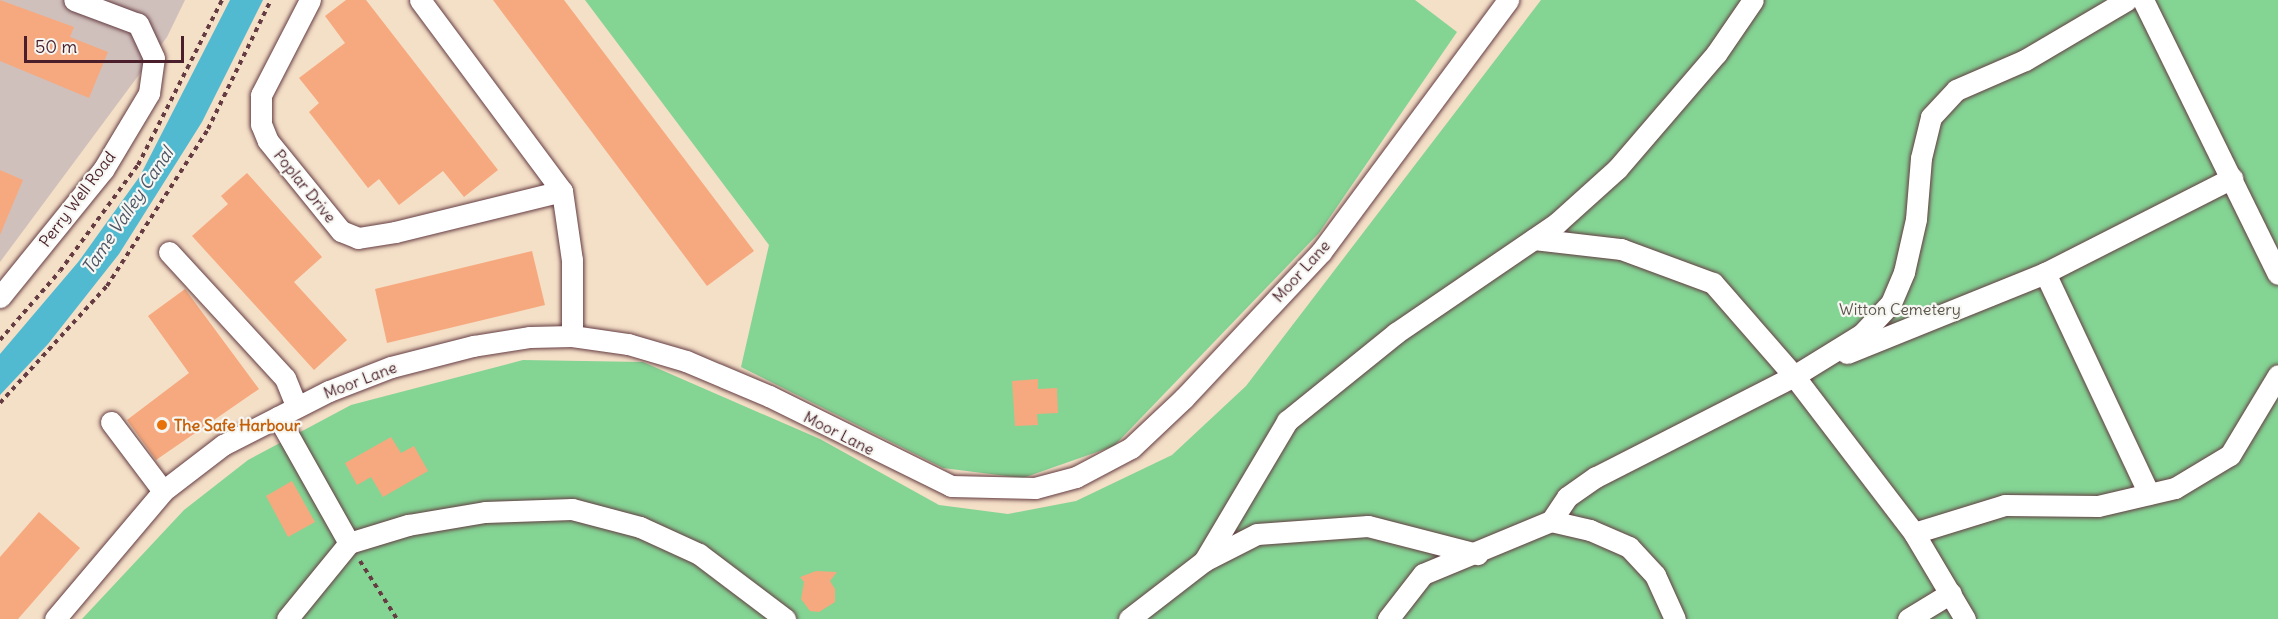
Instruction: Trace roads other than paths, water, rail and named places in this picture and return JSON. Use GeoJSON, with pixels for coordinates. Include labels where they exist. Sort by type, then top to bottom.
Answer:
{"type":"FeatureCollection","features":[{"type":"Feature","properties":{"kind":"street","name":"Perry Well Road"},"geometry":{"type":"LineString","coordinates":[[0,297],[103,170],[149,93],[154,58],[138,24],[74,0]]}},
{"type":"Feature","properties":{"kind":"street","name":"Poplar Drive"},"geometry":{"type":"LineString","coordinates":[[310,0],[261,95],[261,124],[268,141],[341,231],[358,237],[395,232],[561,192]]}},
{"type":"Feature","properties":{"kind":"street"},"geometry":{"type":"LineString","coordinates":[[420,0],[561,192],[572,260],[572,336]]}},
{"type":"Feature","properties":{"kind":"street","name":"Moor Lane"},"geometry":{"type":"LineString","coordinates":[[55,619],[163,491],[223,445],[297,407],[391,367],[473,346],[530,337],[572,336],[628,344],[686,361],[769,396],[951,486],[1035,488],[1076,477],[1131,448],[1184,398],[1321,252],[1508,0]]}},
{"type":"Feature","properties":{"kind":"street"},"geometry":{"type":"LineString","coordinates":[[1204,561],[1287,421],[1396,333],[1534,239],[1617,170],[1716,54],[1752,0]]}},
{"type":"Feature","properties":{"kind":"street"},"geometry":{"type":"LineString","coordinates":[[1388,619],[1423,574],[1477,554],[1551,520],[1567,498],[1596,477],[1794,376],[1862,334],[1891,303],[1904,272],[1913,230],[1921,158],[1931,117],[1956,90],[2025,60],[2127,0]]}},
{"type":"Feature","properties":{"kind":"street"},"geometry":{"type":"LineString","coordinates":[[2143,0],[2278,274]]}},
{"type":"Feature","properties":{"kind":"street"},"geometry":{"type":"LineString","coordinates":[[1794,376],[2045,273],[2232,178]]}},
{"type":"Feature","properties":{"kind":"street"},"geometry":{"type":"LineString","coordinates":[[1534,239],[1621,249],[1713,283],[1794,376],[1914,533],[1965,619]]}},
{"type":"Feature","properties":{"kind":"street"},"geometry":{"type":"LineString","coordinates":[[169,252],[285,378],[297,407]]}},
{"type":"Feature","properties":{"kind":"street"},"geometry":{"type":"LineString","coordinates":[[2045,273],[2149,494]]}},
{"type":"Feature","properties":{"kind":"street"},"geometry":{"type":"LineString","coordinates":[[1914,533],[2005,505],[2098,506],[2175,489],[2230,454],[2252,424],[2278,375]]}},
{"type":"Feature","properties":{"kind":"street"},"geometry":{"type":"LineString","coordinates":[[278,417],[349,543]]}},
{"type":"Feature","properties":{"kind":"street"},"geometry":{"type":"LineString","coordinates":[[111,422],[163,491]]}},
{"type":"Feature","properties":{"kind":"street"},"geometry":{"type":"LineString","coordinates":[[287,619],[349,543],[408,525],[485,512],[572,509],[640,526],[699,554],[785,619]]}},
{"type":"Feature","properties":{"kind":"street"},"geometry":{"type":"LineString","coordinates":[[1551,520],[1590,531],[1629,547],[1655,575],[1675,619]]}},
{"type":"Feature","properties":{"kind":"street"},"geometry":{"type":"LineString","coordinates":[[1129,619],[1204,561],[1257,534],[1368,526],[1477,554]]}},
{"type":"Feature","properties":{"kind":"street"},"geometry":{"type":"LineString","coordinates":[[1908,619],[1951,593]]}},
{"type":"Feature","properties":{"kind":"water","name":"Tame Valley Canal"},"geometry":{"type":"Polygon","coordinates":[[[230,0],[263,0],[202,122],[119,254],[48,344],[0,395],[0,354],[79,261],[140,176],[230,0]]]}},
{"type":"Feature","properties":{"kind":"place","name":"The Safe Harbour"},"geometry":{"type":"Point","coordinates":[162,425]}},
{"type":"Feature","properties":{"kind":"park label","name":"Witton Cemetery"},"geometry":{"type":"Point","coordinates":[1900,309]}}]}
